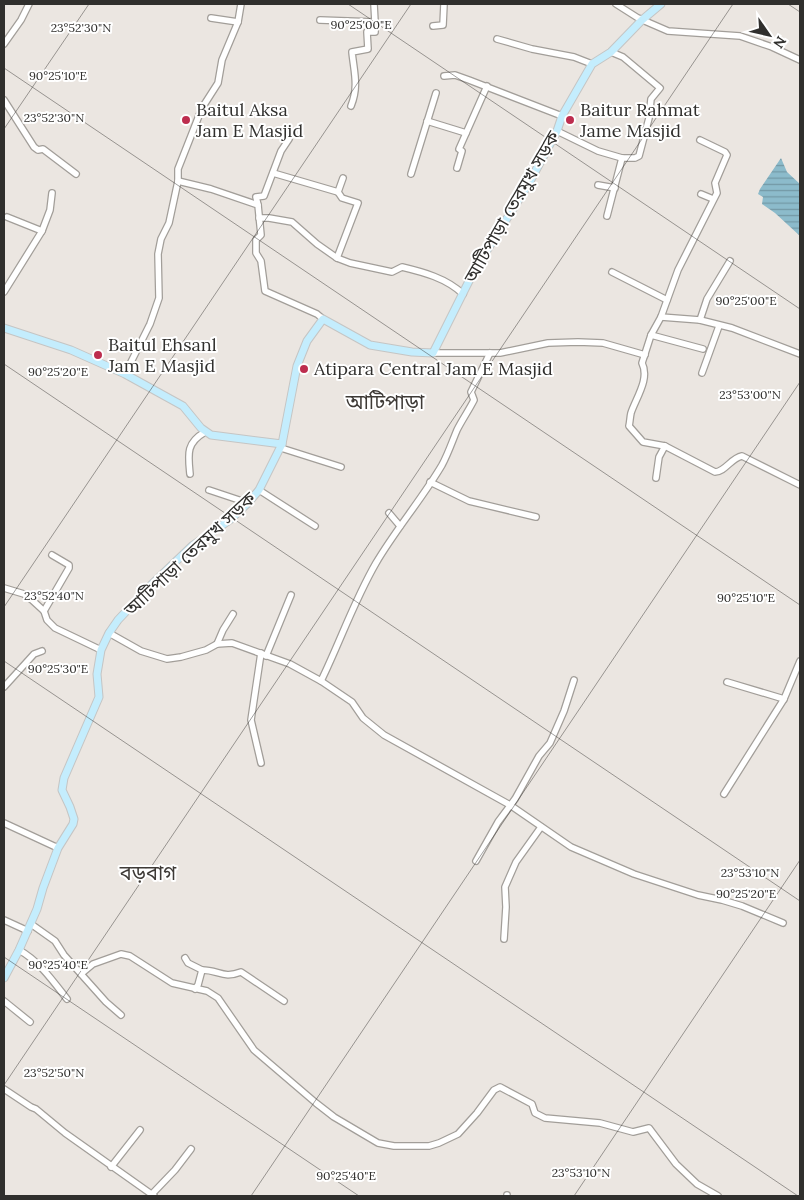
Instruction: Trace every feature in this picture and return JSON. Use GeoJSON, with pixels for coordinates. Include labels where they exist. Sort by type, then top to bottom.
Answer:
{"type":"FeatureCollection","features":[{"type":"Feature","properties":{"kind":"main road","name":"আটিপাড়া তেরমুখ সড়ক"},"geometry":{"type":"LineString","coordinates":[[433,353],[474,271],[528,185],[557,131],[562,116],[592,64],[611,52],[642,20],[661,4]]}},
{"type":"Feature","properties":{"kind":"main road","name":"আটিপাড়া তেরমুখ সড়ক"},"geometry":{"type":"LineString","coordinates":[[4,978],[37,910],[42,888],[58,848],[73,824],[74,819],[62,790],[64,778],[99,697],[97,674],[101,650],[109,633],[118,620],[150,586],[192,546],[231,519],[248,504],[259,490],[281,446],[297,366],[307,342],[323,319]]}},
{"type":"Feature","properties":{"kind":"main road"},"geometry":{"type":"LineString","coordinates":[[323,319],[370,344],[412,352],[433,353]]}},
{"type":"Feature","properties":{"kind":"main road"},"geometry":{"type":"LineString","coordinates":[[4,328],[71,350],[125,374],[183,406],[206,432],[211,435],[281,446]]}},
{"type":"Feature","properties":{"kind":"street"},"geometry":{"type":"LineString","coordinates":[[4,44],[21,20],[29,4]]}},
{"type":"Feature","properties":{"kind":"street"},"geometry":{"type":"LineString","coordinates":[[125,374],[150,324],[159,298],[158,254],[160,239],[169,222],[178,181],[178,169],[202,108],[218,83],[222,60],[238,22],[241,4]]}},
{"type":"Feature","properties":{"kind":"street"},"geometry":{"type":"LineString","coordinates":[[351,106],[356,94],[352,52],[368,50],[367,32],[375,32],[374,4]]}},
{"type":"Feature","properties":{"kind":"street"},"geometry":{"type":"LineString","coordinates":[[433,26],[443,25],[444,4]]}},
{"type":"Feature","properties":{"kind":"street"},"geometry":{"type":"LineString","coordinates":[[616,4],[642,20],[668,31],[740,36],[772,47],[800,60]]}},
{"type":"Feature","properties":{"kind":"street"},"geometry":{"type":"LineString","coordinates":[[211,18],[238,22]]}},
{"type":"Feature","properties":{"kind":"street"},"geometry":{"type":"LineString","coordinates":[[320,20],[375,22]]}},
{"type":"Feature","properties":{"kind":"street"},"geometry":{"type":"LineString","coordinates":[[497,39],[532,50],[574,57],[592,64]]}},
{"type":"Feature","properties":{"kind":"street"},"geometry":{"type":"LineString","coordinates":[[557,131],[598,151],[622,158],[636,158],[639,156],[650,118],[652,99],[660,88],[623,57],[611,52]]}},
{"type":"Feature","properties":{"kind":"street"},"geometry":{"type":"LineString","coordinates":[[444,76],[455,75],[562,116]]}},
{"type":"Feature","properties":{"kind":"street"},"geometry":{"type":"LineString","coordinates":[[457,168],[462,151],[459,149],[487,86]]}},
{"type":"Feature","properties":{"kind":"street"},"geometry":{"type":"LineString","coordinates":[[411,174],[436,93]]}},
{"type":"Feature","properties":{"kind":"street"},"geometry":{"type":"LineString","coordinates":[[4,100],[34,147],[38,150],[43,149],[76,174]]}},
{"type":"Feature","properties":{"kind":"street"},"geometry":{"type":"LineString","coordinates":[[427,121],[466,133]]}},
{"type":"Feature","properties":{"kind":"street"},"geometry":{"type":"LineString","coordinates":[[288,139],[264,196],[256,198],[261,235],[256,240],[256,254],[261,261],[265,291],[317,314],[323,319]]}},
{"type":"Feature","properties":{"kind":"street"},"geometry":{"type":"LineString","coordinates":[[700,140],[727,153],[715,183],[716,193],[686,252],[651,334],[642,363],[645,369],[643,382],[631,413],[629,426],[642,442],[665,446],[715,472],[720,472],[732,460],[742,456],[800,485]]}},
{"type":"Feature","properties":{"kind":"street"},"geometry":{"type":"LineString","coordinates":[[607,216],[622,158]]}},
{"type":"Feature","properties":{"kind":"street"},"geometry":{"type":"LineString","coordinates":[[273,173],[338,192],[342,198],[358,203],[338,258]]}},
{"type":"Feature","properties":{"kind":"street"},"geometry":{"type":"LineString","coordinates":[[338,192],[344,178]]}},
{"type":"Feature","properties":{"kind":"street"},"geometry":{"type":"LineString","coordinates":[[178,181],[211,189],[258,205]]}},
{"type":"Feature","properties":{"kind":"street"},"geometry":{"type":"LineString","coordinates":[[598,185],[615,188]]}},
{"type":"Feature","properties":{"kind":"street"},"geometry":{"type":"LineString","coordinates":[[4,292],[42,231],[50,210],[52,193]]}},
{"type":"Feature","properties":{"kind":"street"},"geometry":{"type":"LineString","coordinates":[[700,194],[713,200]]}},
{"type":"Feature","properties":{"kind":"street"},"geometry":{"type":"LineString","coordinates":[[8,217],[42,231]]}},
{"type":"Feature","properties":{"kind":"street"},"geometry":{"type":"LineString","coordinates":[[259,218],[292,222],[317,244],[338,258],[350,263],[392,272],[402,266],[441,279],[463,294]]}},
{"type":"Feature","properties":{"kind":"street"},"geometry":{"type":"LineString","coordinates":[[700,320],[707,299],[730,261]]}},
{"type":"Feature","properties":{"kind":"street"},"geometry":{"type":"LineString","coordinates":[[612,272],[667,300]]}},
{"type":"Feature","properties":{"kind":"street"},"geometry":{"type":"LineString","coordinates":[[660,316],[700,320],[748,333],[800,354]]}},
{"type":"Feature","properties":{"kind":"street"},"geometry":{"type":"LineString","coordinates":[[702,373],[719,326]]}},
{"type":"Feature","properties":{"kind":"street"},"geometry":{"type":"LineString","coordinates":[[651,334],[703,349]]}},
{"type":"Feature","properties":{"kind":"street"},"geometry":{"type":"LineString","coordinates":[[433,353],[490,353],[515,351],[548,343],[578,342],[603,343],[645,355]]}},
{"type":"Feature","properties":{"kind":"street"},"geometry":{"type":"LineString","coordinates":[[321,681],[353,606],[375,564],[414,508],[444,460],[456,432],[474,400],[471,392],[490,353]]}},
{"type":"Feature","properties":{"kind":"street"},"geometry":{"type":"LineString","coordinates":[[190,474],[188,454],[190,446],[198,436],[206,432]]}},
{"type":"Feature","properties":{"kind":"street"},"geometry":{"type":"LineString","coordinates":[[281,446],[341,467]]}},
{"type":"Feature","properties":{"kind":"street"},"geometry":{"type":"LineString","coordinates":[[656,478],[659,457],[665,446]]}},
{"type":"Feature","properties":{"kind":"street"},"geometry":{"type":"LineString","coordinates":[[430,482],[469,501],[536,517]]}},
{"type":"Feature","properties":{"kind":"street"},"geometry":{"type":"LineString","coordinates":[[209,490],[248,504]]}},
{"type":"Feature","properties":{"kind":"street"},"geometry":{"type":"LineString","coordinates":[[259,490],[316,526]]}},
{"type":"Feature","properties":{"kind":"street"},"geometry":{"type":"LineString","coordinates":[[389,513],[400,526]]}},
{"type":"Feature","properties":{"kind":"street"},"geometry":{"type":"LineString","coordinates":[[44,611],[69,568],[69,566],[52,555]]}},
{"type":"Feature","properties":{"kind":"street"},"geometry":{"type":"LineString","coordinates":[[4,588],[24,594],[44,611],[46,620],[55,628],[101,650]]}},
{"type":"Feature","properties":{"kind":"street"},"geometry":{"type":"LineString","coordinates":[[261,763],[252,720],[263,655],[292,595]]}},
{"type":"Feature","properties":{"kind":"street"},"geometry":{"type":"LineString","coordinates":[[218,644],[234,614]]}},
{"type":"Feature","properties":{"kind":"street"},"geometry":{"type":"LineString","coordinates":[[109,633],[141,651],[167,659],[206,650],[218,644],[232,643],[290,664],[321,681],[352,702],[363,718],[384,735],[510,806],[571,847],[603,862],[698,895],[742,906],[783,923]]}},
{"type":"Feature","properties":{"kind":"street"},"geometry":{"type":"LineString","coordinates":[[4,688],[34,654],[42,651]]}},
{"type":"Feature","properties":{"kind":"street"},"geometry":{"type":"LineString","coordinates":[[724,794],[784,699],[800,661]]}},
{"type":"Feature","properties":{"kind":"street"},"geometry":{"type":"LineString","coordinates":[[476,861],[539,756],[550,742],[564,711],[574,680]]}},
{"type":"Feature","properties":{"kind":"street"},"geometry":{"type":"LineString","coordinates":[[727,682],[784,699]]}},
{"type":"Feature","properties":{"kind":"street"},"geometry":{"type":"LineString","coordinates":[[4,823],[58,848]]}},
{"type":"Feature","properties":{"kind":"street"},"geometry":{"type":"LineString","coordinates":[[504,939],[505,887],[516,862],[541,827]]}},
{"type":"Feature","properties":{"kind":"street"},"geometry":{"type":"LineString","coordinates":[[4,920],[29,928],[55,941],[64,955],[106,1002],[121,1015]]}},
{"type":"Feature","properties":{"kind":"street"},"geometry":{"type":"LineString","coordinates":[[19,950],[29,955],[68,999]]}},
{"type":"Feature","properties":{"kind":"street"},"geometry":{"type":"LineString","coordinates":[[81,974],[93,964],[121,954],[130,956],[172,983],[207,991],[218,998],[254,1050],[334,1117],[378,1143],[394,1146],[429,1146],[444,1141],[458,1134],[466,1127],[494,1090],[500,1087],[532,1104],[535,1112],[545,1118],[600,1123],[633,1132],[649,1128],[676,1164],[697,1184],[718,1196]]}},
{"type":"Feature","properties":{"kind":"street"},"geometry":{"type":"LineString","coordinates":[[185,958],[188,963],[202,970],[231,976],[241,972],[284,1001]]}},
{"type":"Feature","properties":{"kind":"street"},"geometry":{"type":"LineString","coordinates":[[195,989],[202,970]]}},
{"type":"Feature","properties":{"kind":"street"},"geometry":{"type":"LineString","coordinates":[[4,1002],[30,1022]]}},
{"type":"Feature","properties":{"kind":"street"},"geometry":{"type":"LineString","coordinates":[[4,1089],[36,1109],[110,1167],[153,1195],[191,1149]]}},
{"type":"Feature","properties":{"kind":"street"},"geometry":{"type":"LineString","coordinates":[[110,1167],[140,1130]]}},
{"type":"Feature","properties":{"kind":"water"},"geometry":{"type":"Polygon","coordinates":[[[781,158],[787,172],[800,184],[800,236],[762,204],[763,197],[758,194],[781,158]]]}},
{"type":"Feature","properties":{"kind":"place","name":"Baitul Aksa Jam E Masjid"},"geometry":{"type":"Point","coordinates":[186,120]}},
{"type":"Feature","properties":{"kind":"place","name":"Baitur Rahmat Jame Masjid"},"geometry":{"type":"Point","coordinates":[570,120]}},
{"type":"Feature","properties":{"kind":"place","name":"Baitul Ehsanl Jam E Masjid"},"geometry":{"type":"Point","coordinates":[98,355]}},
{"type":"Feature","properties":{"kind":"place","name":"Atipara Central Jam E Masjid"},"geometry":{"type":"Point","coordinates":[304,369]}},
{"type":"Feature","properties":{"kind":"district","name":"আটিপাড়া"},"geometry":{"type":"Point","coordinates":[385,402]}},
{"type":"Feature","properties":{"kind":"district","name":"বড়বাগ"},"geometry":{"type":"Point","coordinates":[148,873]}}]}
